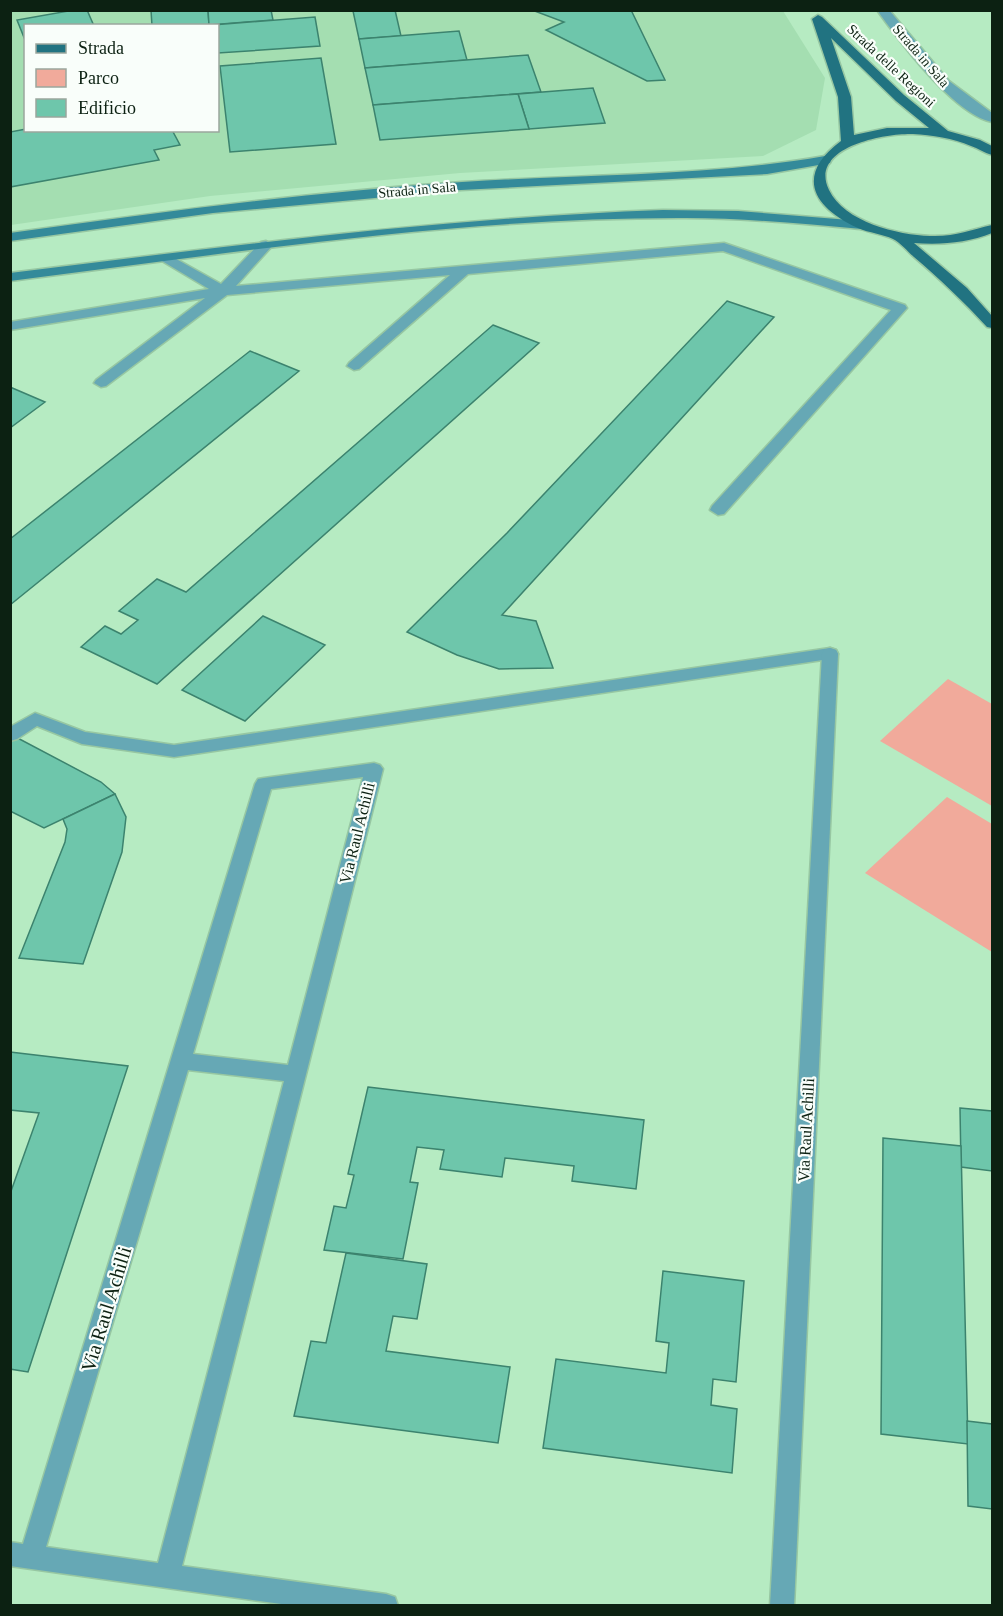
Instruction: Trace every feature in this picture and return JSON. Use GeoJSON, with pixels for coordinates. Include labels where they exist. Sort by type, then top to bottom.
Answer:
{"type":"FeatureCollection","features":[{"type":"Feature","properties":{"kind":"main road","name":"Strada delle Regioni"},"geometry":{"type":"LineString","coordinates":[[815,15],[900,98],[944,134]]}},
{"type":"Feature","properties":{"kind":"main road","name":"Strada delle Regioni"},"geometry":{"type":"LineString","coordinates":[[815,15],[848,106],[850,125],[847,143]]}},
{"type":"Feature","properties":{"kind":"main road"},"geometry":{"type":"LineString","coordinates":[[991,149],[944,134],[891,132],[868,135],[847,143],[825,160],[819,176],[823,194],[838,211],[862,225],[898,236],[929,240],[959,238],[993,230]]}},
{"type":"Feature","properties":{"kind":"main road"},"geometry":{"type":"LineString","coordinates":[[898,236],[962,291],[993,324]]}},
{"type":"Feature","properties":{"kind":"street","name":"Strada in Sala"},"geometry":{"type":"LineString","coordinates":[[882,10],[943,85],[970,106],[993,118]]}},
{"type":"Feature","properties":{"kind":"street","name":"Strada in Sala"},"geometry":{"type":"LineString","coordinates":[[10,237],[236,207],[461,186],[767,170],[825,160]]}},
{"type":"Feature","properties":{"kind":"street"},"geometry":{"type":"LineString","coordinates":[[10,277],[266,245],[465,225],[664,214],[774,217],[862,225]]}},
{"type":"Feature","properties":{"kind":"street"},"geometry":{"type":"LineString","coordinates":[[101,383],[223,291],[266,245]]}},
{"type":"Feature","properties":{"kind":"street"},"geometry":{"type":"LineString","coordinates":[[10,326],[223,291],[723,247],[900,308],[718,510]]}},
{"type":"Feature","properties":{"kind":"street"},"geometry":{"type":"LineString","coordinates":[[164,258],[223,291]]}},
{"type":"Feature","properties":{"kind":"street"},"geometry":{"type":"LineString","coordinates":[[354,366],[465,269]]}},
{"type":"Feature","properties":{"kind":"street","name":"Via Raul Achilli"},"geometry":{"type":"LineString","coordinates":[[11,735],[35,719],[82,738],[174,751],[830,654],[782,1605]]}},
{"type":"Feature","properties":{"kind":"street","name":"Via Raul Achilli"},"geometry":{"type":"LineString","coordinates":[[167,1576],[374,768],[264,784],[181,1061],[21,1556],[167,1576],[386,1605]]}},
{"type":"Feature","properties":{"kind":"street"},"geometry":{"type":"LineString","coordinates":[[181,1061],[296,1074]]}},
{"type":"Feature","properties":{"kind":"shaded area"},"geometry":{"type":"Polygon","coordinates":[[[10,11],[783,11],[825,78],[816,130],[763,156],[460,173],[210,196],[11,225],[10,11]]]}},
{"type":"Feature","properties":{"kind":"green space"},"geometry":{"type":"Polygon","coordinates":[[[948,679],[992,704],[992,806],[880,741],[948,679]]]}},
{"type":"Feature","properties":{"kind":"green space"},"geometry":{"type":"Polygon","coordinates":[[[947,797],[992,824],[992,952],[865,873],[947,797]]]}},
{"type":"Feature","properties":{"kind":"building"},"geometry":{"type":"Polygon","coordinates":[[[74,10],[87,10],[93,24],[24,24],[24,38],[17,20],[74,10]]]}},
{"type":"Feature","properties":{"kind":"building"},"geometry":{"type":"Polygon","coordinates":[[[151,10],[208,10],[209,24],[152,24],[151,10]]]}},
{"type":"Feature","properties":{"kind":"building"},"geometry":{"type":"Polygon","coordinates":[[[208,10],[271,10],[273,20],[219,24],[209,24],[208,10]]]}},
{"type":"Feature","properties":{"kind":"building"},"geometry":{"type":"Polygon","coordinates":[[[395,10],[401,36],[359,39],[353,11],[395,10]]]}},
{"type":"Feature","properties":{"kind":"building"},"geometry":{"type":"Polygon","coordinates":[[[532,10],[631,10],[665,80],[647,81],[546,30],[564,22],[532,10]]]}},
{"type":"Feature","properties":{"kind":"building"},"geometry":{"type":"Polygon","coordinates":[[[315,17],[320,46],[219,53],[219,25],[315,17]]]}},
{"type":"Feature","properties":{"kind":"building"},"geometry":{"type":"Polygon","coordinates":[[[459,31],[467,60],[365,68],[359,39],[459,31]]]}},
{"type":"Feature","properties":{"kind":"building"},"geometry":{"type":"Polygon","coordinates":[[[528,55],[541,92],[373,105],[365,68],[528,55]]]}},
{"type":"Feature","properties":{"kind":"building"},"geometry":{"type":"Polygon","coordinates":[[[321,58],[336,144],[230,152],[220,66],[321,58]]]}},
{"type":"Feature","properties":{"kind":"building"},"geometry":{"type":"Polygon","coordinates":[[[593,88],[605,123],[529,129],[518,94],[593,88]]]}},
{"type":"Feature","properties":{"kind":"building"},"geometry":{"type":"Polygon","coordinates":[[[518,94],[529,129],[380,140],[373,105],[518,94]]]}},
{"type":"Feature","properties":{"kind":"building"},"geometry":{"type":"Polygon","coordinates":[[[24,129],[24,132],[173,132],[180,145],[154,150],[159,160],[10,187],[10,132],[24,129]]]}},
{"type":"Feature","properties":{"kind":"building"},"geometry":{"type":"Polygon","coordinates":[[[727,301],[774,317],[502,615],[536,621],[553,668],[499,669],[457,655],[407,632],[507,533],[727,301]]]}},
{"type":"Feature","properties":{"kind":"building"},"geometry":{"type":"Polygon","coordinates":[[[493,325],[539,343],[157,684],[81,647],[105,626],[121,634],[138,620],[119,611],[157,579],[186,592],[493,325]]]}},
{"type":"Feature","properties":{"kind":"building"},"geometry":{"type":"Polygon","coordinates":[[[250,351],[299,371],[10,605],[10,539],[250,351]]]}},
{"type":"Feature","properties":{"kind":"building"},"geometry":{"type":"Polygon","coordinates":[[[10,387],[45,402],[10,428],[10,387]]]}},
{"type":"Feature","properties":{"kind":"building"},"geometry":{"type":"Polygon","coordinates":[[[263,616],[325,645],[245,721],[182,690],[263,616]]]}},
{"type":"Feature","properties":{"kind":"building"},"geometry":{"type":"Polygon","coordinates":[[[10,734],[101,782],[115,794],[44,828],[10,811],[10,734]]]}},
{"type":"Feature","properties":{"kind":"building"},"geometry":{"type":"Polygon","coordinates":[[[115,794],[126,817],[122,852],[83,964],[19,958],[65,842],[67,829],[63,819],[115,794]]]}},
{"type":"Feature","properties":{"kind":"building"},"geometry":{"type":"Polygon","coordinates":[[[10,1052],[128,1066],[28,1372],[10,1369],[10,1194],[39,1113],[10,1110],[10,1052]]]}},
{"type":"Feature","properties":{"kind":"building"},"geometry":{"type":"Polygon","coordinates":[[[368,1087],[644,1120],[636,1189],[572,1181],[574,1166],[505,1158],[502,1177],[440,1169],[444,1150],[417,1147],[410,1182],[418,1183],[403,1259],[324,1250],[334,1206],[346,1208],[354,1175],[348,1174],[368,1087]]]}},
{"type":"Feature","properties":{"kind":"building"},"geometry":{"type":"Polygon","coordinates":[[[960,1108],[992,1111],[992,1171],[961,1167],[960,1108]]]}},
{"type":"Feature","properties":{"kind":"building"},"geometry":{"type":"Polygon","coordinates":[[[883,1138],[961,1146],[968,1444],[881,1434],[883,1138]]]}},
{"type":"Feature","properties":{"kind":"building"},"geometry":{"type":"Polygon","coordinates":[[[346,1253],[427,1264],[417,1319],[393,1316],[386,1351],[510,1367],[498,1443],[294,1416],[311,1341],[326,1343],[346,1253]]]}},
{"type":"Feature","properties":{"kind":"building"},"geometry":{"type":"Polygon","coordinates":[[[663,1271],[744,1281],[736,1382],[713,1379],[711,1405],[737,1409],[732,1473],[543,1448],[556,1359],[666,1373],[669,1343],[656,1341],[663,1271]]]}},
{"type":"Feature","properties":{"kind":"building"},"geometry":{"type":"Polygon","coordinates":[[[967,1421],[992,1424],[992,1509],[968,1506],[967,1421]]]}}]}
